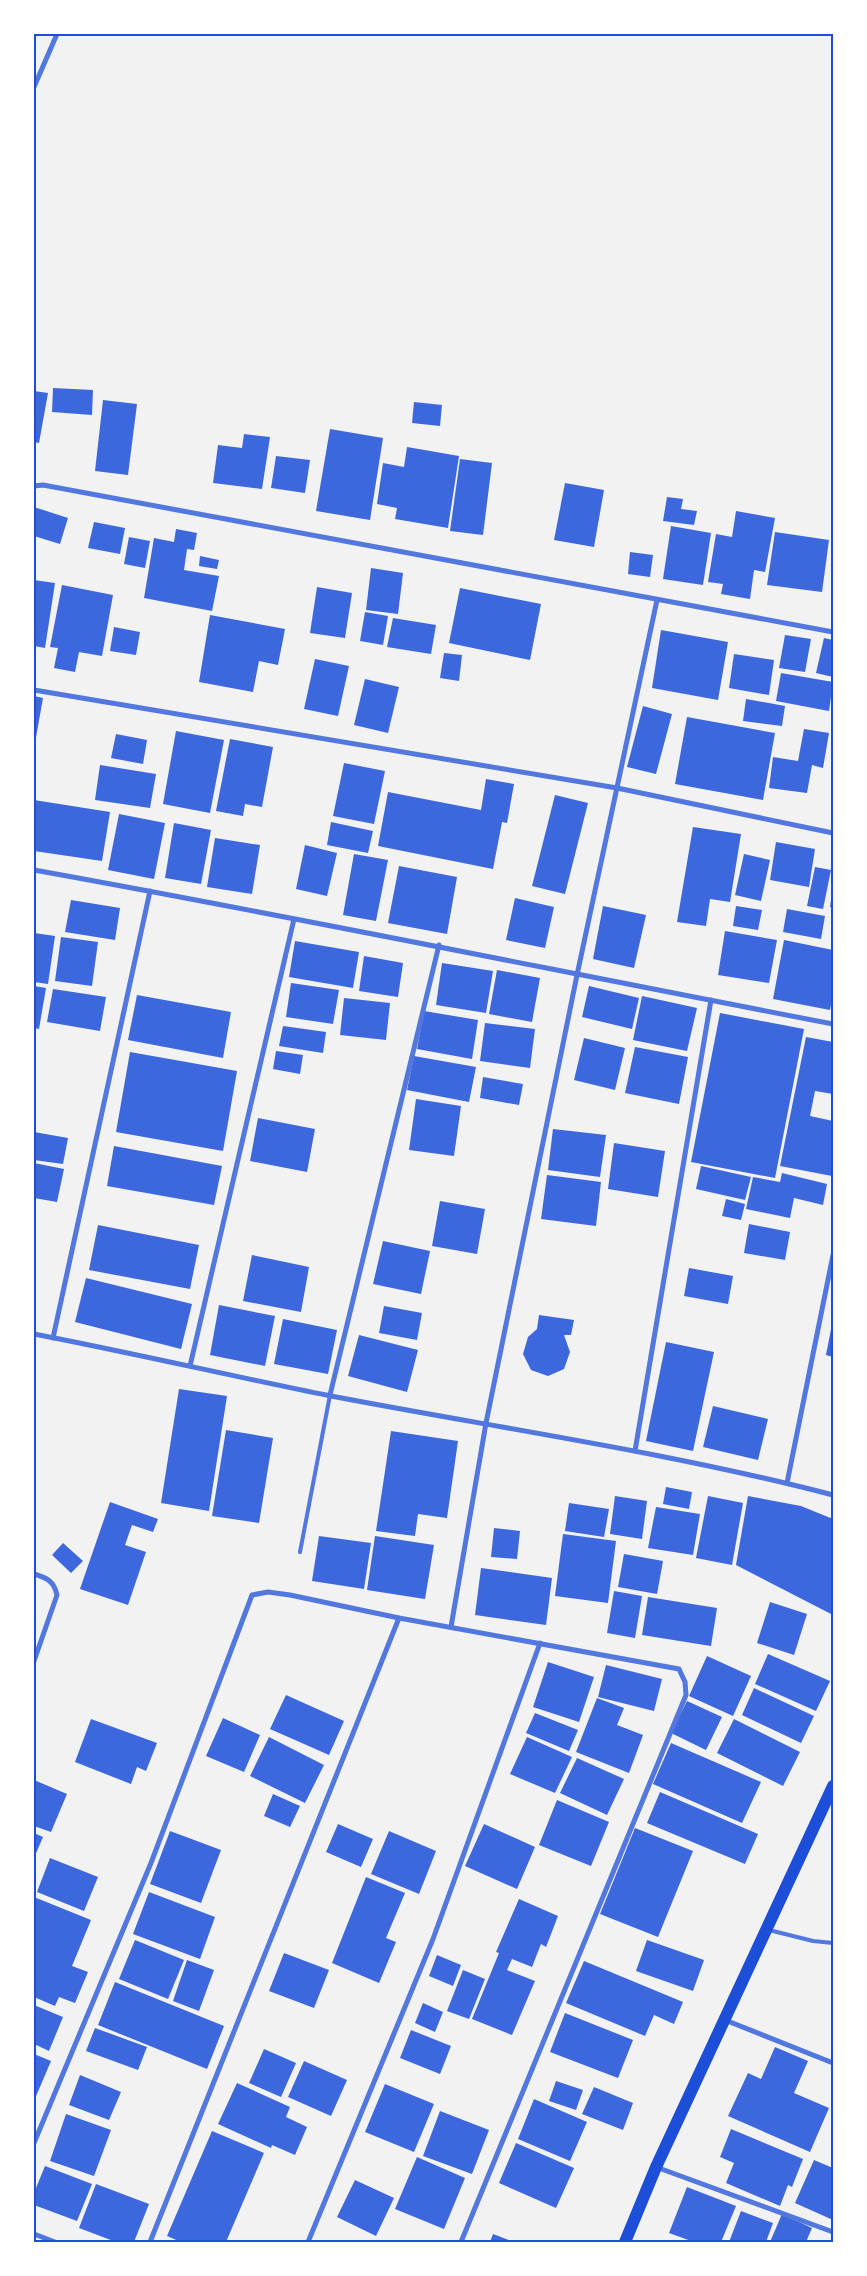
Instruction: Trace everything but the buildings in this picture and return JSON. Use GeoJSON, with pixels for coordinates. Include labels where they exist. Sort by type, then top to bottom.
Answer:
{"type":"FeatureCollection","features":[{"type":"Feature","properties":{"kind":"main road"},"geometry":{"type":"LineString","coordinates":[[625,2242],[656,2167],[833,1786]]}},
{"type":"Feature","properties":{"kind":"street"},"geometry":{"type":"LineString","coordinates":[[34,87],[57,34]]}},
{"type":"Feature","properties":{"kind":"street"},"geometry":{"type":"LineString","coordinates":[[34,486],[53,487],[833,632]]}},
{"type":"Feature","properties":{"kind":"street"},"geometry":{"type":"LineString","coordinates":[[451,1627],[486,1423],[577,975],[658,600]]}},
{"type":"Feature","properties":{"kind":"street"},"geometry":{"type":"LineString","coordinates":[[34,690],[617,788],[833,833]]}},
{"type":"Feature","properties":{"kind":"street"},"geometry":{"type":"LineString","coordinates":[[34,870],[438,945],[577,975],[833,1024]]}},
{"type":"Feature","properties":{"kind":"street"},"geometry":{"type":"LineString","coordinates":[[53,1338],[150,891]]}},
{"type":"Feature","properties":{"kind":"street"},"geometry":{"type":"LineString","coordinates":[[190,1366],[294,919]]}},
{"type":"Feature","properties":{"kind":"street"},"geometry":{"type":"LineString","coordinates":[[330,1395],[438,945]]}},
{"type":"Feature","properties":{"kind":"street"},"geometry":{"type":"LineString","coordinates":[[636,1451],[712,1000]]}},
{"type":"Feature","properties":{"kind":"street"},"geometry":{"type":"LineString","coordinates":[[787,1483],[833,1255]]}},
{"type":"Feature","properties":{"kind":"street"},"geometry":{"type":"LineString","coordinates":[[34,1334],[330,1395],[636,1451],[787,1483],[833,1495]]}},
{"type":"Feature","properties":{"kind":"street"},"geometry":{"type":"LineString","coordinates":[[34,1574],[48,1578],[55,1586],[57,1596],[34,1661]]}},
{"type":"Feature","properties":{"kind":"street"},"geometry":{"type":"LineString","coordinates":[[34,2143],[151,1863],[252,1595],[268,1592],[290,1595],[399,1618],[679,1669],[685,1682],[686,1695],[461,2242]]}},
{"type":"Feature","properties":{"kind":"street"},"geometry":{"type":"LineString","coordinates":[[150,2242],[399,1618]]}},
{"type":"Feature","properties":{"kind":"street"},"geometry":{"type":"LineString","coordinates":[[308,2242],[433,1939],[540,1643]]}},
{"type":"Feature","properties":{"kind":"street"},"geometry":{"type":"LineString","coordinates":[[724,2020],[833,2063]]}},
{"type":"Feature","properties":{"kind":"street"},"geometry":{"type":"LineString","coordinates":[[656,2167],[833,2232]]}},
{"type":"Feature","properties":{"kind":"street"},"geometry":{"type":"LineString","coordinates":[[34,2234],[54,2242]]}},
{"type":"Feature","properties":{"kind":"lane"},"geometry":{"type":"LineString","coordinates":[[300,1552],[330,1395]]}},
{"type":"Feature","properties":{"kind":"lane"},"geometry":{"type":"LineString","coordinates":[[767,1929],[813,1941],[833,1943]]}}]}
